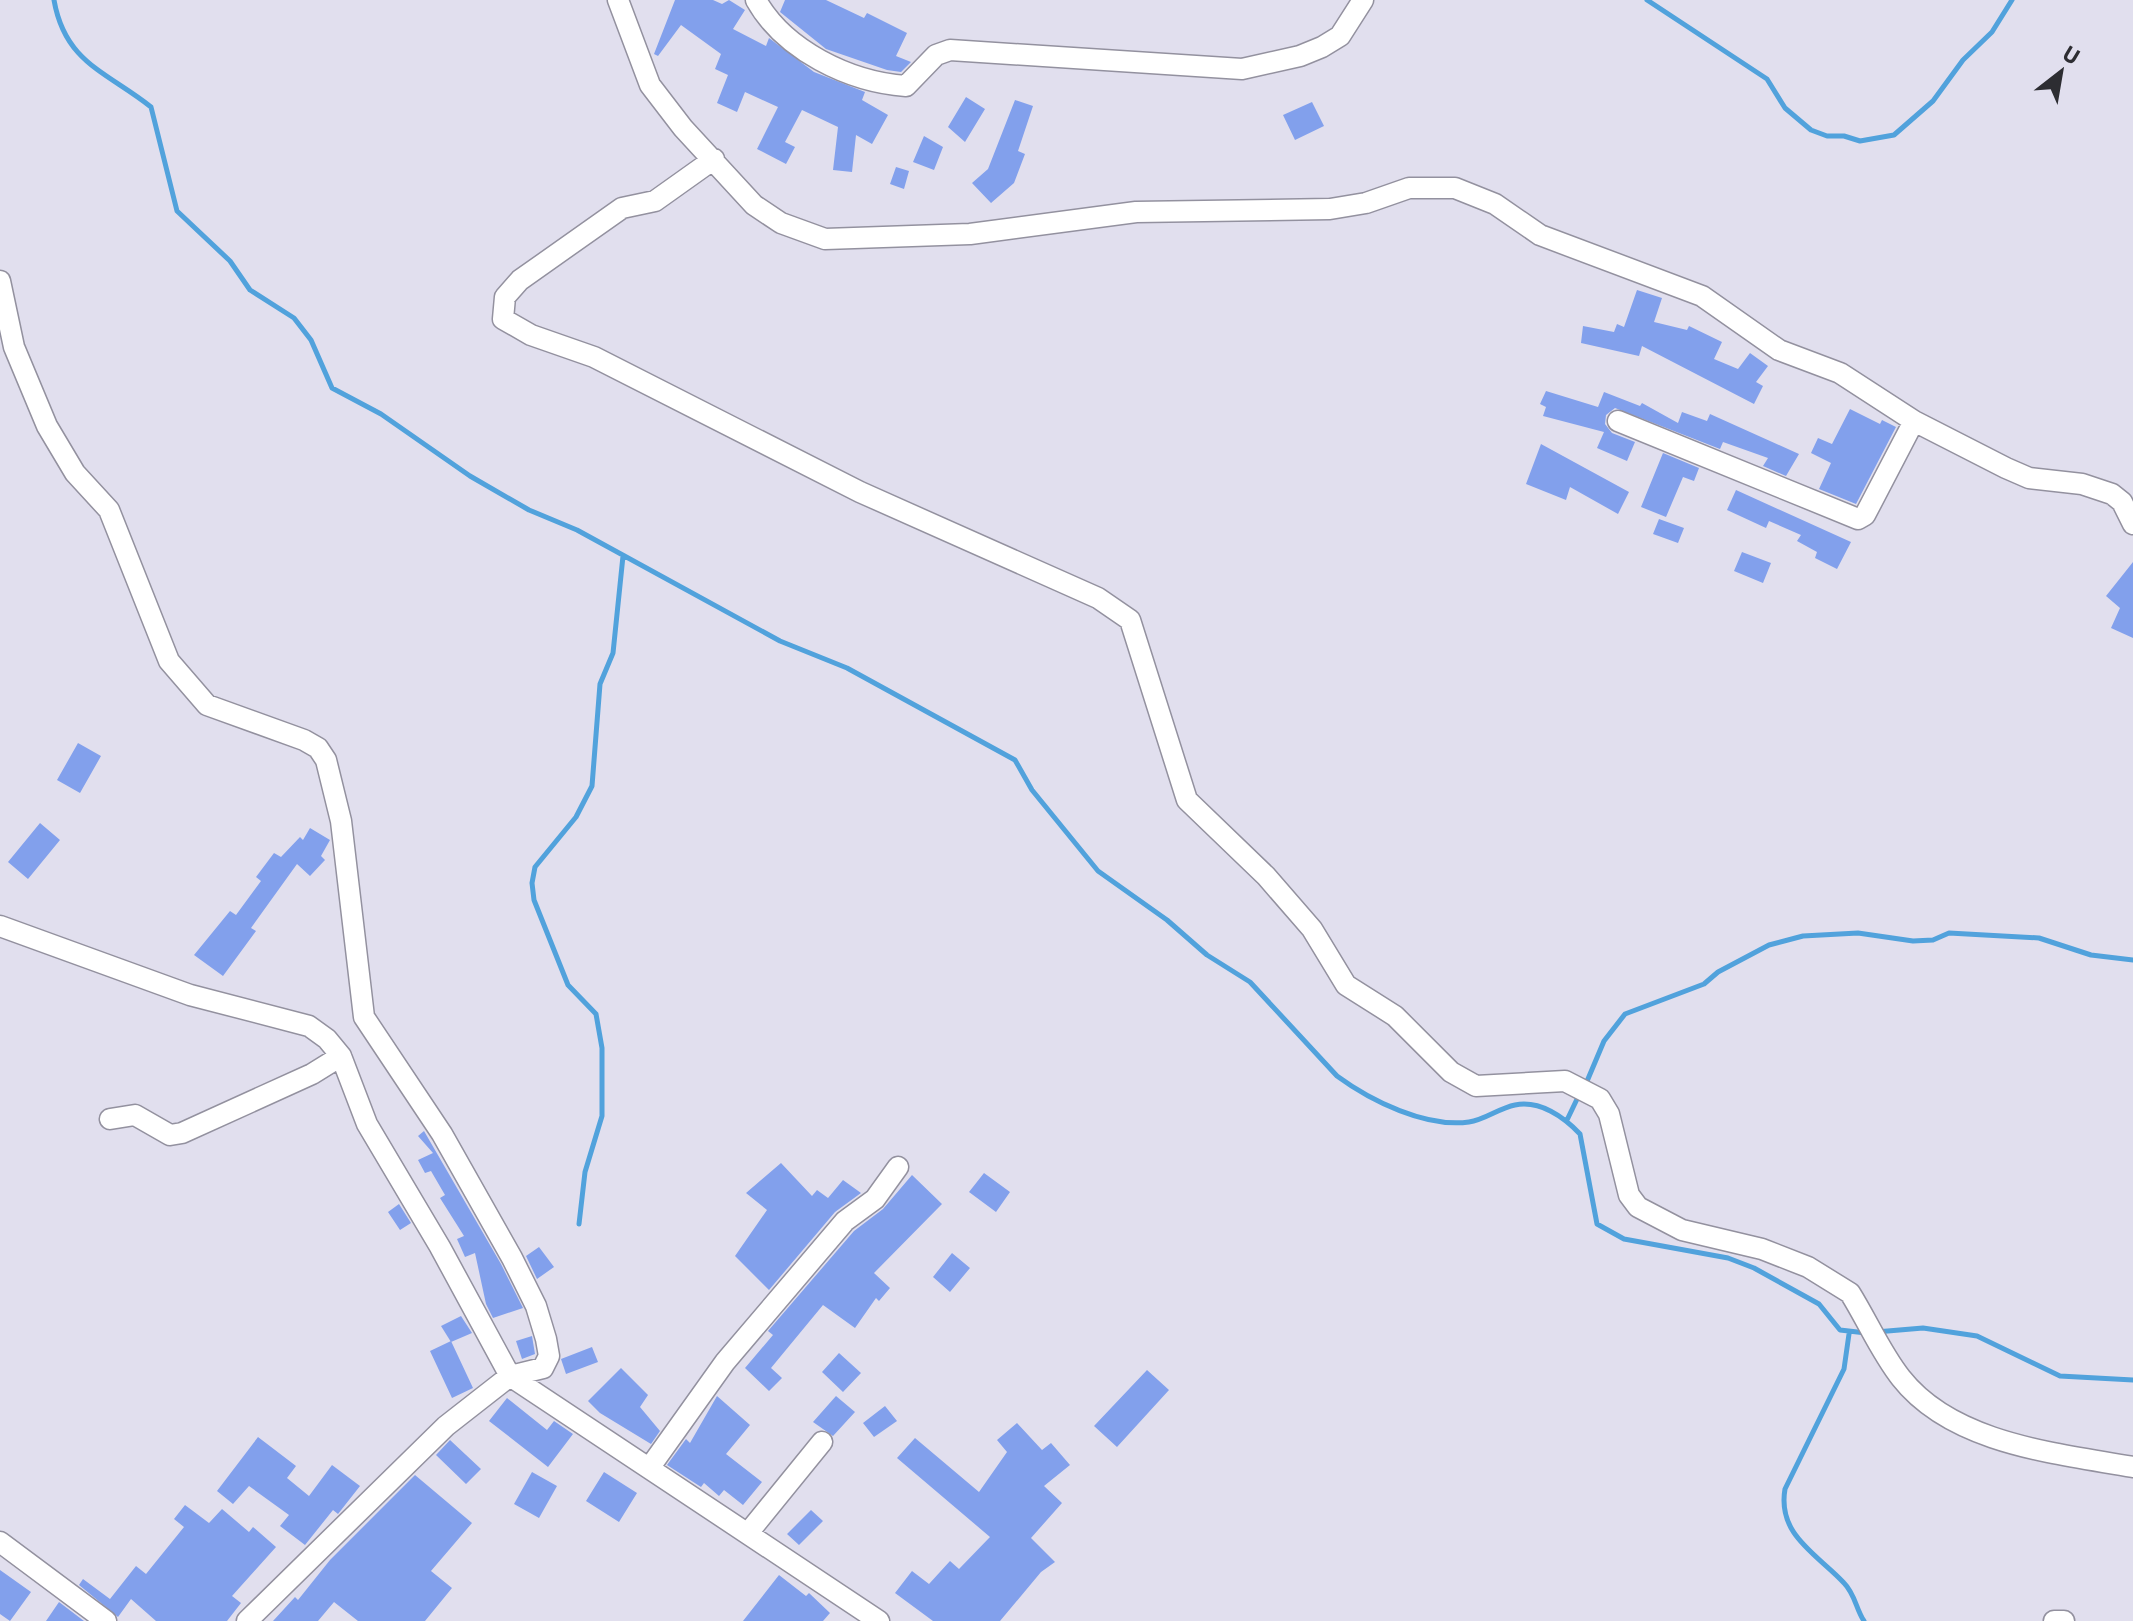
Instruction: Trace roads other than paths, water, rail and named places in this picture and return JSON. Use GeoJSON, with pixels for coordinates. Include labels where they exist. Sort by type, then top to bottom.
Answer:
{"type":"FeatureCollection","features":[{"type":"Feature","properties":{"kind":"street"},"geometry":{"type":"LineString","coordinates":[[618,0],[650,85],[683,128],[754,205],[781,223],[825,239],[970,234],[1136,212],[1330,209],[1366,203],[1409,188],[1455,188],[1495,204],[1540,235],[1702,296],[1779,350],[1840,373],[1914,421],[2029,478],[2082,484],[2112,494],[2122,502],[2133,524]]}},
{"type":"Feature","properties":{"kind":"street"},"geometry":{"type":"LineString","coordinates":[[756,0],[769,23],[801,49],[855,73],[906,86],[936,55],[950,50],[1242,69],[1300,56],[1322,47],[1340,36],[1363,0]]}},
{"type":"Feature","properties":{"kind":"street"},"geometry":{"type":"LineString","coordinates":[[714,159],[655,201],[622,208],[520,280],[505,297],[503,319],[531,335],[594,357],[860,492],[1098,598],[1130,620],[1187,800],[1266,876],[1303,918],[1346,985],[1395,1016],[1451,1072],[1476,1086],[1565,1081],[1600,1099],[1609,1114],[1629,1195],[1638,1207],[1682,1230],[1762,1249],[1838,1283],[1850,1293],[1900,1377],[1931,1409],[1976,1430],[2030,1446],[2133,1467]]}},
{"type":"Feature","properties":{"kind":"street"},"geometry":{"type":"LineString","coordinates":[[0,281],[14,347],[47,426],[75,473],[112,518],[169,661],[207,705],[304,740],[318,748],[326,760],[341,821],[364,1017],[442,1134],[512,1258],[543,1328],[549,1356],[543,1368],[510,1376],[446,1426],[247,1621]]}},
{"type":"Feature","properties":{"kind":"street"},"geometry":{"type":"LineString","coordinates":[[1618,421],[1858,519],[1865,515],[1914,421]]}},
{"type":"Feature","properties":{"kind":"street"},"geometry":{"type":"LineString","coordinates":[[0,926],[190,995],[309,1026],[327,1039],[341,1056],[367,1124],[440,1247],[510,1376],[879,1621]]}},
{"type":"Feature","properties":{"kind":"street"},"geometry":{"type":"LineString","coordinates":[[110,1119],[135,1115],[170,1135],[182,1133],[312,1074],[341,1056]]}},
{"type":"Feature","properties":{"kind":"street"},"geometry":{"type":"LineString","coordinates":[[650,1467],[725,1362],[845,1221],[875,1199],[898,1167]]}},
{"type":"Feature","properties":{"kind":"street"},"geometry":{"type":"LineString","coordinates":[[748,1533],[822,1442]]}},
{"type":"Feature","properties":{"kind":"street"},"geometry":{"type":"LineString","coordinates":[[0,1542],[106,1621]]}},
{"type":"Feature","properties":{"kind":"street"},"geometry":{"type":"LineString","coordinates":[[2054,1621],[2064,1621]]}},
{"type":"Feature","properties":{"kind":"waterway"},"geometry":{"type":"LineString","coordinates":[[54,0],[60,21],[78,52],[151,107],[177,211],[230,261],[250,290],[294,318],[311,340],[332,388],[381,414],[470,476],[529,510],[577,530],[780,641],[847,668],[1015,760],[1032,790],[1098,871],[1167,920],[1207,955],[1250,982],[1337,1076],[1351,1085],[1400,1111],[1435,1121],[1469,1122],[1524,1104],[1551,1111],[1580,1134],[1597,1224],[1624,1239],[1728,1258],[1754,1268],[1819,1304],[1840,1330],[1866,1333]]}},
{"type":"Feature","properties":{"kind":"waterway"},"geometry":{"type":"LineString","coordinates":[[1647,0],[1767,79],[1785,108],[1811,130],[1860,141],[1894,135],[1933,101],[1963,60],[1992,32],[2012,0]]}},
{"type":"Feature","properties":{"kind":"waterway"},"geometry":{"type":"LineString","coordinates":[[579,1224],[585,1172],[602,1116],[602,1048],[596,1014],[568,985],[534,900],[532,883],[535,867],[576,817],[592,786],[600,684],[613,653],[623,556]]}},
{"type":"Feature","properties":{"kind":"waterway"},"geometry":{"type":"LineString","coordinates":[[1585,1086],[1604,1041],[1625,1014],[1704,984],[1718,972],[1769,945],[1803,936],[1858,933],[1913,941],[1933,940],[1949,933],[2039,938],[2091,955],[2133,960]]}},
{"type":"Feature","properties":{"kind":"waterway"},"geometry":{"type":"LineString","coordinates":[[1567,1120],[1579,1095]]}},
{"type":"Feature","properties":{"kind":"waterway"},"geometry":{"type":"LineString","coordinates":[[1876,1332],[1923,1328],[1977,1336],[2060,1376],[2133,1380]]}},
{"type":"Feature","properties":{"kind":"waterway"},"geometry":{"type":"LineString","coordinates":[[1849,1334],[1844,1369],[1785,1489],[1784,1505],[1793,1531],[1811,1553],[1848,1587],[1864,1621]]}}]}
